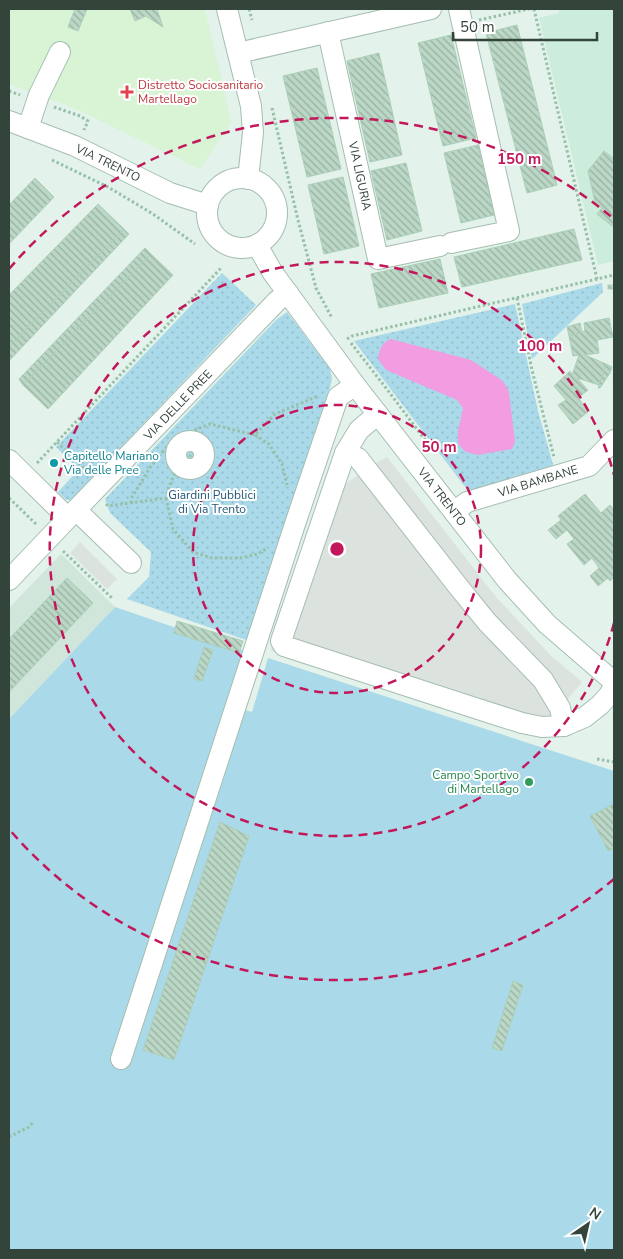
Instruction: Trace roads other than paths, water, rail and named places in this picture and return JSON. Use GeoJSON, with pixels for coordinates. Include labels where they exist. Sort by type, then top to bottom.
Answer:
{"type":"FeatureCollection","features":[{"type":"Feature","properties":{"kind":"street"},"geometry":{"type":"LineString","coordinates":[[227,9],[251,106],[253,133],[248,179]]}},
{"type":"Feature","properties":{"kind":"street"},"geometry":{"type":"LineString","coordinates":[[238,52],[431,9]]}},
{"type":"Feature","properties":{"kind":"street","name":"VIA LIGURIA"},"geometry":{"type":"LineString","coordinates":[[328,32],[378,259],[510,231],[459,9]]}},
{"type":"Feature","properties":{"kind":"street"},"geometry":{"type":"LineString","coordinates":[[28,128],[37,101],[60,52]]}},
{"type":"Feature","properties":{"kind":"street","name":"VIA TRENTO"},"geometry":{"type":"LineString","coordinates":[[9,121],[75,146],[170,193],[208,205]]}},
{"type":"Feature","properties":{"kind":"street"},"geometry":{"type":"LineString","coordinates":[[236,179],[248,179],[261,184],[275,201],[277,209],[276,223],[268,236],[257,245],[248,248],[231,247],[217,238],[211,230],[207,214],[208,205],[212,194],[225,182],[236,179]]}},
{"type":"Feature","properties":{"kind":"street","name":"VIA TRENTO"},"geometry":{"type":"LineString","coordinates":[[257,245],[273,273],[355,385],[507,580],[547,624],[614,682]]}},
{"type":"Feature","properties":{"kind":"street","name":"VIA DELLE PREE"},"geometry":{"type":"LineString","coordinates":[[9,580],[277,301],[288,293]]}},
{"type":"Feature","properties":{"kind":"street"},"geometry":{"type":"LineString","coordinates":[[121,1060],[338,397],[355,385]]}},
{"type":"Feature","properties":{"kind":"street"},"geometry":{"type":"LineString","coordinates":[[378,414],[359,430],[345,453],[281,641],[284,646],[522,723],[542,727],[564,726],[585,717],[600,705],[614,686]]}},
{"type":"Feature","properties":{"kind":"street","name":"VIA BAMBANE"},"geometry":{"type":"LineString","coordinates":[[454,512],[467,502],[589,466],[614,440]]}},
{"type":"Feature","properties":{"kind":"street"},"geometry":{"type":"LineString","coordinates":[[345,453],[358,458],[487,622],[543,680],[560,708],[564,726]]}},
{"type":"Feature","properties":{"kind":"street"},"geometry":{"type":"LineString","coordinates":[[9,460],[131,563]]}},
{"type":"Feature","properties":{"kind":"place","name":"Distretto Sociosanitario Martellago"},"geometry":{"type":"Point","coordinates":[127,92]}},
{"type":"Feature","properties":{"kind":"place","name":"Capitello Mariano Via delle Pree"},"geometry":{"type":"Point","coordinates":[54,463]}},
{"type":"Feature","properties":{"kind":"place","name":"Campo Sportivo di Martellago"},"geometry":{"type":"Point","coordinates":[529,782]}},
{"type":"Feature","properties":{"kind":"park label","name":"Giardini Pubblici di Via Trento"},"geometry":{"type":"Point","coordinates":[212,502]}}]}
